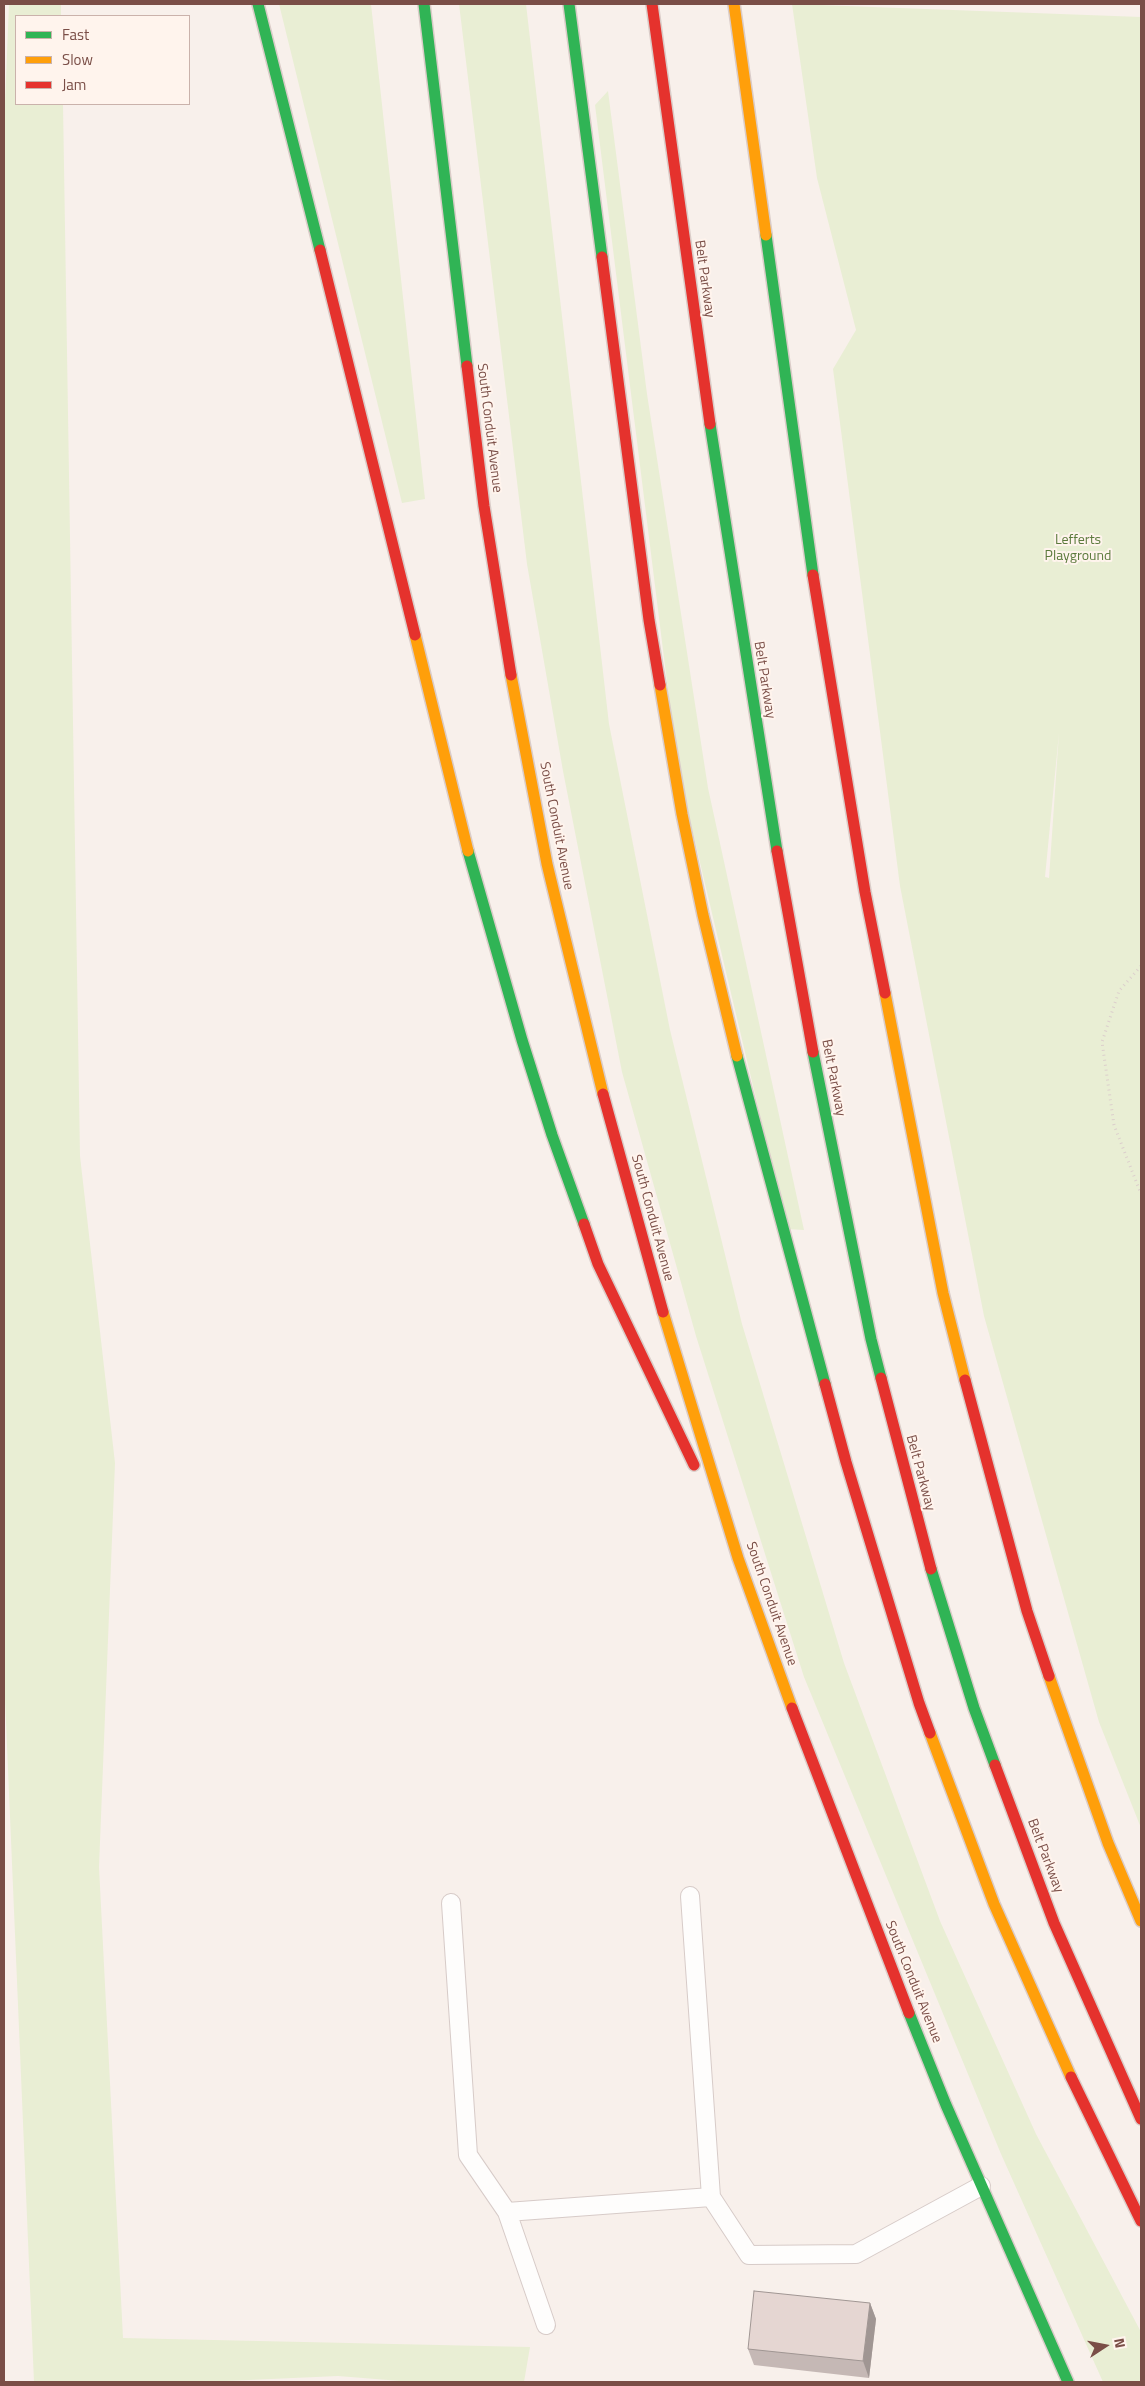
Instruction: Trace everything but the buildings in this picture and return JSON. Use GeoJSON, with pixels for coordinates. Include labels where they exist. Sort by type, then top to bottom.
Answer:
{"type":"FeatureCollection","features":[{"type":"Feature","properties":{"kind":"main road"},"geometry":{"type":"LineString","coordinates":[[258,4],[388,522],[434,718],[468,849],[522,1040],[552,1135],[598,1264],[738,1558]]}},
{"type":"Feature","properties":{"kind":"main road","name":"South Conduit Avenue"},"geometry":{"type":"LineString","coordinates":[[424,4],[484,506],[511,676],[547,864],[590,1046],[640,1234],[685,1388],[738,1558],[868,1912],[946,2105],[1068,2382]]}},
{"type":"Feature","properties":{"kind":"main road"},"geometry":{"type":"LineString","coordinates":[[569,4],[649,620],[677,786],[703,916],[750,1110],[846,1462],[919,1703],[998,1913],[1080,2096],[1141,2221]]}},
{"type":"Feature","properties":{"kind":"main road","name":"Belt Parkway"},"geometry":{"type":"LineString","coordinates":[[652,4],[700,362],[770,814],[824,1114],[871,1339],[928,1562],[977,1717],[1054,1923],[1141,2118]]}},
{"type":"Feature","properties":{"kind":"main road"},"geometry":{"type":"LineString","coordinates":[[734,4],[813,577],[865,892],[935,1256],[983,1454],[1027,1611],[1083,1775],[1141,1922]]}},
{"type":"Feature","properties":{"kind":"lane"},"geometry":{"type":"LineString","coordinates":[[690,1896],[711,2197],[750,2255],[856,2254],[981,2186]]}},
{"type":"Feature","properties":{"kind":"lane"},"geometry":{"type":"LineString","coordinates":[[451,1903],[468,2155],[507,2212],[546,2325]]}},
{"type":"Feature","properties":{"kind":"lane"},"geometry":{"type":"LineString","coordinates":[[507,2212],[711,2197]]}},
{"type":"Feature","properties":{"kind":"path"},"geometry":{"type":"LineString","coordinates":[[1141,966],[1119,991],[1102,1042],[1114,1125],[1141,1194]]}},
{"type":"Feature","properties":{"kind":"green space"},"geometry":{"type":"Polygon","coordinates":[[[9,4],[61,4],[61,15],[15,15],[15,105],[63,105],[80,1156],[115,1463],[99,1867],[123,2338],[530,2347],[524,2382],[413,2382],[338,2376],[204,2382],[34,2382],[4,1675],[4,129],[9,4]]]}},
{"type":"Feature","properties":{"kind":"green space"},"geometry":{"type":"Polygon","coordinates":[[[279,4],[371,4],[425,499],[402,503],[279,4]]]}},
{"type":"Feature","properties":{"kind":"green space"},"geometry":{"type":"Polygon","coordinates":[[[459,4],[526,4],[609,724],[670,1030],[742,1324],[844,1663],[940,1921],[1036,2134],[1141,2332],[1141,2382],[1103,2382],[1001,2154],[804,1677],[696,1336],[622,1072],[563,771],[527,564],[459,4]]]}},
{"type":"Feature","properties":{"kind":"green space","name":"Lefferts Playground"},"geometry":{"type":"Polygon","coordinates":[[[792,4],[1141,17],[1141,1828],[1099,1722],[984,1316],[900,886],[833,369],[856,330],[817,178],[792,4]],[[1059,733],[1045,877],[1049,878],[1059,733]]]}},
{"type":"Feature","properties":{"kind":"green space"},"geometry":{"type":"Polygon","coordinates":[[[608,91],[647,394],[708,788],[804,1230],[787,1229],[678,770],[595,105],[608,91]]]}},
{"type":"Feature","properties":{"kind":"traffic: fast"},"geometry":{"type":"LineString","coordinates":[[258,4],[320,250]]}},
{"type":"Feature","properties":{"kind":"traffic: fast"},"geometry":{"type":"LineString","coordinates":[[424,4],[467,366]]}},
{"type":"Feature","properties":{"kind":"traffic: fast"},"geometry":{"type":"LineString","coordinates":[[569,4],[602,257]]}},
{"type":"Feature","properties":{"kind":"traffic: fast"},"geometry":{"type":"LineString","coordinates":[[766,235],[813,575]]}},
{"type":"Feature","properties":{"kind":"traffic: fast"},"geometry":{"type":"LineString","coordinates":[[710,424],[777,851]]}},
{"type":"Feature","properties":{"kind":"traffic: fast"},"geometry":{"type":"LineString","coordinates":[[468,851],[522,1040],[552,1135],[584,1224]]}},
{"type":"Feature","properties":{"kind":"traffic: fast"},"geometry":{"type":"LineString","coordinates":[[813,1052],[871,1339],[881,1378]]}},
{"type":"Feature","properties":{"kind":"traffic: fast"},"geometry":{"type":"LineString","coordinates":[[737,1056],[825,1384]]}},
{"type":"Feature","properties":{"kind":"traffic: fast"},"geometry":{"type":"LineString","coordinates":[[931,1569],[974,1708],[995,1765]]}},
{"type":"Feature","properties":{"kind":"traffic: fast"},"geometry":{"type":"LineString","coordinates":[[909,2013],[946,2105],[1068,2382]]}},
{"type":"Feature","properties":{"kind":"traffic: slow"},"geometry":{"type":"LineString","coordinates":[[734,4],[766,235]]}},
{"type":"Feature","properties":{"kind":"traffic: slow"},"geometry":{"type":"LineString","coordinates":[[415,635],[468,851]]}},
{"type":"Feature","properties":{"kind":"traffic: slow"},"geometry":{"type":"LineString","coordinates":[[511,675],[547,864],[603,1094]]}},
{"type":"Feature","properties":{"kind":"traffic: slow"},"geometry":{"type":"LineString","coordinates":[[660,685],[682,814],[703,915],[737,1056]]}},
{"type":"Feature","properties":{"kind":"traffic: slow"},"geometry":{"type":"LineString","coordinates":[[885,993],[943,1293],[965,1380]]}},
{"type":"Feature","properties":{"kind":"traffic: slow"},"geometry":{"type":"LineString","coordinates":[[663,1312],[738,1558],[792,1708]]}},
{"type":"Feature","properties":{"kind":"traffic: slow"},"geometry":{"type":"LineString","coordinates":[[1049,1676],[1108,1843],[1141,1921]]}},
{"type":"Feature","properties":{"kind":"traffic: slow"},"geometry":{"type":"LineString","coordinates":[[930,1733],[994,1904],[1071,2077]]}},
{"type":"Feature","properties":{"kind":"traffic: jam"},"geometry":{"type":"LineString","coordinates":[[652,4],[710,424]]}},
{"type":"Feature","properties":{"kind":"traffic: jam"},"geometry":{"type":"LineString","coordinates":[[320,250],[415,635]]}},
{"type":"Feature","properties":{"kind":"traffic: jam"},"geometry":{"type":"LineString","coordinates":[[602,257],[649,620],[660,685]]}},
{"type":"Feature","properties":{"kind":"traffic: jam"},"geometry":{"type":"LineString","coordinates":[[467,366],[484,506],[511,675]]}},
{"type":"Feature","properties":{"kind":"traffic: jam"},"geometry":{"type":"LineString","coordinates":[[813,575],[865,892],[885,993]]}},
{"type":"Feature","properties":{"kind":"traffic: jam"},"geometry":{"type":"LineString","coordinates":[[777,851],[813,1052]]}},
{"type":"Feature","properties":{"kind":"traffic: jam"},"geometry":{"type":"LineString","coordinates":[[603,1094],[663,1312]]}},
{"type":"Feature","properties":{"kind":"traffic: jam"},"geometry":{"type":"LineString","coordinates":[[584,1224],[598,1264],[694,1465]]}},
{"type":"Feature","properties":{"kind":"traffic: jam"},"geometry":{"type":"LineString","coordinates":[[881,1378],[931,1569]]}},
{"type":"Feature","properties":{"kind":"traffic: jam"},"geometry":{"type":"LineString","coordinates":[[965,1380],[1027,1611],[1049,1676]]}},
{"type":"Feature","properties":{"kind":"traffic: jam"},"geometry":{"type":"LineString","coordinates":[[825,1384],[846,1462],[919,1703],[930,1733]]}},
{"type":"Feature","properties":{"kind":"traffic: jam"},"geometry":{"type":"LineString","coordinates":[[792,1708],[909,2013]]}},
{"type":"Feature","properties":{"kind":"traffic: jam"},"geometry":{"type":"LineString","coordinates":[[995,1765],[1054,1923],[1141,2119]]}},
{"type":"Feature","properties":{"kind":"traffic: jam"},"geometry":{"type":"LineString","coordinates":[[1071,2077],[1141,2221]]}}]}
